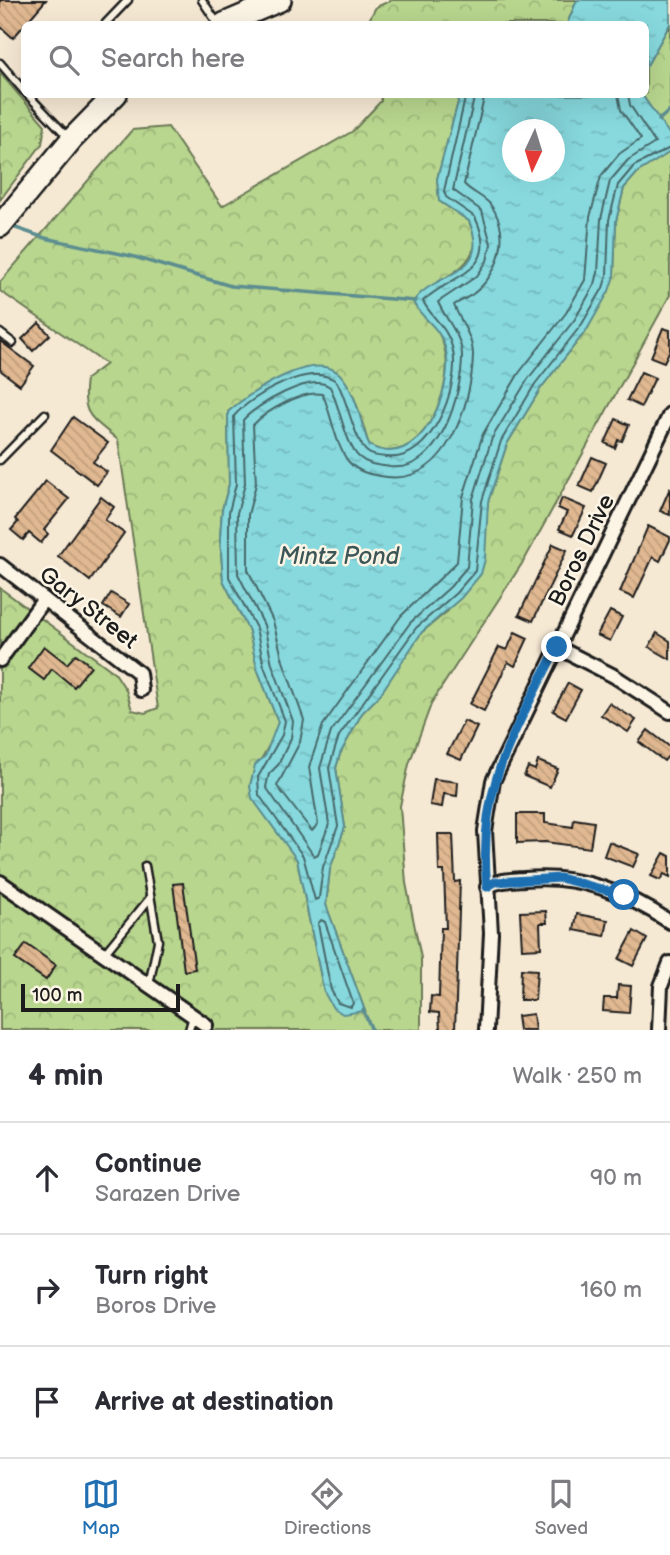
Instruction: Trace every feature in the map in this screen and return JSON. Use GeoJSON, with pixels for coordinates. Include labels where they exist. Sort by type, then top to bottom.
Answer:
{"type":"FeatureCollection","features":[{"type":"Feature","properties":{"kind":"main road"},"geometry":{"type":"LineString","coordinates":[[231,21],[280,0]]}},
{"type":"Feature","properties":{"kind":"main road"},"geometry":{"type":"LineString","coordinates":[[0,226],[71,140],[112,98]]}},
{"type":"Feature","properties":{"kind":"street","name":"Boros Drive"},"geometry":{"type":"LineString","coordinates":[[486,1030],[491,933],[485,831],[493,781],[670,414]]}},
{"type":"Feature","properties":{"kind":"street","name":"Gary Street"},"geometry":{"type":"LineString","coordinates":[[0,565],[139,673],[141,690]]}},
{"type":"Feature","properties":{"kind":"street"},"geometry":{"type":"LineString","coordinates":[[0,660],[44,598]]}},
{"type":"Feature","properties":{"kind":"street"},"geometry":{"type":"LineString","coordinates":[[557,647],[614,676],[670,712]]}},
{"type":"Feature","properties":{"kind":"street"},"geometry":{"type":"LineString","coordinates":[[487,887],[495,882],[538,878],[582,881],[624,895],[670,922]]}},
{"type":"Feature","properties":{"kind":"street"},"geometry":{"type":"LineString","coordinates":[[0,882],[206,1025]]}},
{"type":"Feature","properties":{"kind":"street"},"geometry":{"type":"LineString","coordinates":[[659,1030],[661,986],[670,963]]}},
{"type":"Feature","properties":{"kind":"lane"},"geometry":{"type":"LineString","coordinates":[[108,21],[128,0]]}},
{"type":"Feature","properties":{"kind":"lane"},"geometry":{"type":"LineString","coordinates":[[202,0],[216,21]]}},
{"type":"Feature","properties":{"kind":"lane"},"geometry":{"type":"LineString","coordinates":[[0,63],[21,85]]}},
{"type":"Feature","properties":{"kind":"lane"},"geometry":{"type":"LineString","coordinates":[[33,98],[71,140]]}},
{"type":"Feature","properties":{"kind":"lane"},"geometry":{"type":"LineString","coordinates":[[0,333],[13,343]]}},
{"type":"Feature","properties":{"kind":"lane"},"geometry":{"type":"LineString","coordinates":[[0,460],[45,414]]}},
{"type":"Feature","properties":{"kind":"lane"},"geometry":{"type":"LineString","coordinates":[[145,866],[158,941],[149,985]]}},
{"type":"Feature","properties":{"kind":"lane"},"geometry":{"type":"LineString","coordinates":[[104,954],[150,898]]}},
{"type":"Feature","properties":{"kind":"lane"},"geometry":{"type":"LineString","coordinates":[[189,1030],[193,1016]]}},
{"type":"Feature","properties":{"kind":"green space"},"geometry":{"type":"Polygon","coordinates":[[[392,0],[577,0],[568,21],[369,21],[376,7],[392,0]]]}},
{"type":"Feature","properties":{"kind":"green space"},"geometry":{"type":"Polygon","coordinates":[[[670,24],[670,136],[644,98],[649,98],[649,62],[670,24]]]}},
{"type":"Feature","properties":{"kind":"green space"},"geometry":{"type":"Polygon","coordinates":[[[0,73],[45,125],[42,144],[0,200],[0,73]]]}},
{"type":"Feature","properties":{"kind":"green space"},"geometry":{"type":"Polygon","coordinates":[[[381,98],[459,98],[437,179],[439,201],[469,221],[476,242],[464,264],[429,288],[415,306],[434,326],[445,351],[447,367],[439,405],[418,438],[403,448],[387,451],[369,445],[352,393],[343,378],[332,370],[302,370],[252,394],[228,412],[229,484],[222,510],[220,537],[223,580],[249,631],[257,668],[278,722],[250,786],[297,860],[324,992],[365,1011],[326,905],[330,869],[345,827],[336,768],[340,754],[362,713],[379,696],[406,652],[422,632],[448,611],[486,519],[488,502],[507,444],[541,388],[588,328],[614,276],[616,221],[624,188],[638,172],[670,152],[670,295],[525,559],[432,702],[409,764],[400,806],[406,883],[421,958],[421,1030],[0,1030],[0,588],[115,673],[126,690],[132,710],[145,713],[158,708],[118,440],[90,415],[85,401],[86,379],[106,364],[0,291],[0,282],[132,130],[168,127],[222,206],[353,131],[381,98]]]}},
{"type":"Feature","properties":{"kind":"water"},"geometry":{"type":"Polygon","coordinates":[[[577,0],[670,0],[670,24],[649,62],[649,21],[568,21],[577,0]]]}},
{"type":"Feature","properties":{"kind":"water","name":"Mintz Pond"},"geometry":{"type":"Polygon","coordinates":[[[459,98],[644,98],[670,135],[670,152],[638,172],[624,188],[616,221],[614,276],[609,291],[588,328],[541,388],[507,444],[488,502],[485,559],[481,574],[461,598],[422,632],[379,696],[362,713],[340,754],[336,768],[345,827],[330,869],[326,905],[365,1011],[343,1014],[333,1008],[324,992],[297,860],[252,798],[250,786],[255,765],[265,756],[278,722],[257,668],[249,631],[223,580],[220,537],[222,510],[229,484],[228,412],[267,384],[302,369],[318,367],[332,369],[348,385],[369,445],[387,451],[403,448],[417,438],[438,406],[447,367],[446,351],[440,335],[413,302],[422,292],[467,263],[473,253],[474,239],[469,221],[439,201],[437,179],[459,98]]]}},
{"type":"Feature","properties":{"kind":"building"},"geometry":{"type":"Polygon","coordinates":[[[0,0],[46,0],[28,21],[21,21],[21,29],[13,38],[0,26],[0,0]]]}},
{"type":"Feature","properties":{"kind":"building"},"geometry":{"type":"Polygon","coordinates":[[[39,323],[50,335],[33,351],[22,339],[39,323]]]}},
{"type":"Feature","properties":{"kind":"building"},"geometry":{"type":"Polygon","coordinates":[[[663,328],[670,330],[670,350],[664,362],[651,357],[663,328]]]}},
{"type":"Feature","properties":{"kind":"building"},"geometry":{"type":"Polygon","coordinates":[[[0,341],[34,366],[20,385],[0,370],[0,341]]]}},
{"type":"Feature","properties":{"kind":"building"},"geometry":{"type":"Polygon","coordinates":[[[641,372],[655,378],[641,407],[627,400],[641,372]]]}},
{"type":"Feature","properties":{"kind":"building"},"geometry":{"type":"Polygon","coordinates":[[[73,417],[108,443],[93,462],[107,472],[97,485],[51,450],[73,417]]]}},
{"type":"Feature","properties":{"kind":"building"},"geometry":{"type":"Polygon","coordinates":[[[616,419],[629,425],[622,441],[618,440],[615,448],[605,443],[616,419]]]}},
{"type":"Feature","properties":{"kind":"building"},"geometry":{"type":"Polygon","coordinates":[[[592,457],[606,463],[593,492],[579,486],[592,457]]]}},
{"type":"Feature","properties":{"kind":"building"},"geometry":{"type":"Polygon","coordinates":[[[46,481],[69,499],[44,530],[48,534],[41,543],[29,533],[23,540],[11,530],[18,522],[15,519],[46,481]]]}},
{"type":"Feature","properties":{"kind":"building"},"geometry":{"type":"Polygon","coordinates":[[[670,488],[670,515],[660,511],[670,488]]]}},
{"type":"Feature","properties":{"kind":"building"},"geometry":{"type":"Polygon","coordinates":[[[101,497],[114,507],[105,520],[124,533],[90,581],[58,556],[101,497]]]}},
{"type":"Feature","properties":{"kind":"building"},"geometry":{"type":"Polygon","coordinates":[[[562,498],[586,508],[573,535],[559,529],[567,512],[558,508],[562,498]]]}},
{"type":"Feature","properties":{"kind":"building"},"geometry":{"type":"Polygon","coordinates":[[[648,526],[670,537],[670,540],[660,561],[653,557],[634,598],[620,592],[648,526]]]}},
{"type":"Feature","properties":{"kind":"building"},"geometry":{"type":"Polygon","coordinates":[[[553,544],[567,550],[533,621],[519,615],[553,544]]]}},
{"type":"Feature","properties":{"kind":"building"},"geometry":{"type":"Polygon","coordinates":[[[111,593],[129,604],[121,617],[103,606],[111,593]]]}},
{"type":"Feature","properties":{"kind":"building"},"geometry":{"type":"Polygon","coordinates":[[[610,611],[622,617],[610,641],[597,635],[610,611]]]}},
{"type":"Feature","properties":{"kind":"building"},"geometry":{"type":"Polygon","coordinates":[[[515,632],[528,638],[515,666],[508,662],[484,711],[470,704],[499,647],[507,650],[515,632]]]}},
{"type":"Feature","properties":{"kind":"building"},"geometry":{"type":"Polygon","coordinates":[[[657,633],[670,641],[670,659],[649,647],[657,633]]]}},
{"type":"Feature","properties":{"kind":"building"},"geometry":{"type":"Polygon","coordinates":[[[44,646],[67,664],[76,654],[91,666],[74,687],[52,669],[44,680],[28,668],[44,646]]]}},
{"type":"Feature","properties":{"kind":"building"},"geometry":{"type":"Polygon","coordinates":[[[568,683],[581,690],[566,718],[553,711],[568,683]]]}},
{"type":"Feature","properties":{"kind":"building"},"geometry":{"type":"Polygon","coordinates":[[[609,703],[636,720],[628,732],[601,715],[609,703]]]}},
{"type":"Feature","properties":{"kind":"building"},"geometry":{"type":"Polygon","coordinates":[[[464,721],[477,727],[461,760],[447,754],[464,721]]]}},
{"type":"Feature","properties":{"kind":"building"},"geometry":{"type":"Polygon","coordinates":[[[648,730],[670,747],[670,754],[664,761],[639,742],[648,730]]]}},
{"type":"Feature","properties":{"kind":"building"},"geometry":{"type":"Polygon","coordinates":[[[538,761],[558,769],[550,787],[524,776],[528,767],[535,770],[538,761]]]}},
{"type":"Feature","properties":{"kind":"building"},"geometry":{"type":"Polygon","coordinates":[[[434,779],[458,782],[457,796],[444,794],[442,807],[430,805],[434,779]]]}},
{"type":"Feature","properties":{"kind":"building"},"geometry":{"type":"Polygon","coordinates":[[[517,814],[545,814],[545,823],[573,827],[574,819],[594,822],[590,848],[545,842],[517,843],[517,814]]]}},
{"type":"Feature","properties":{"kind":"building"},"geometry":{"type":"Polygon","coordinates":[[[438,834],[453,834],[455,882],[460,881],[455,1030],[440,1030],[439,1013],[430,1012],[431,996],[439,997],[441,928],[446,928],[444,871],[439,871],[438,834]]]}},
{"type":"Feature","properties":{"kind":"building"},"geometry":{"type":"Polygon","coordinates":[[[609,842],[639,854],[633,867],[604,856],[609,842]]]}},
{"type":"Feature","properties":{"kind":"building"},"geometry":{"type":"Polygon","coordinates":[[[664,853],[670,856],[670,877],[664,874],[660,880],[651,876],[664,853]]]}},
{"type":"Feature","properties":{"kind":"building"},"geometry":{"type":"Polygon","coordinates":[[[183,883],[195,969],[184,971],[173,884],[183,883]]]}},
{"type":"Feature","properties":{"kind":"building"},"geometry":{"type":"Polygon","coordinates":[[[546,911],[547,923],[540,923],[541,948],[522,949],[520,912],[546,911]]]}},
{"type":"Feature","properties":{"kind":"building"},"geometry":{"type":"Polygon","coordinates":[[[577,914],[608,920],[605,936],[574,930],[577,914]]]}},
{"type":"Feature","properties":{"kind":"building"},"geometry":{"type":"Polygon","coordinates":[[[634,931],[647,939],[633,966],[619,959],[634,931]]]}},
{"type":"Feature","properties":{"kind":"building"},"geometry":{"type":"Polygon","coordinates":[[[26,944],[56,965],[46,980],[15,959],[26,944]]]}},
{"type":"Feature","properties":{"kind":"building"},"geometry":{"type":"Polygon","coordinates":[[[521,969],[537,970],[535,1000],[520,1000],[521,969]]]}},
{"type":"Feature","properties":{"kind":"building"},"geometry":{"type":"Polygon","coordinates":[[[618,985],[631,986],[629,1013],[603,1011],[604,998],[617,998],[618,985]]]}},
{"type":"Feature","properties":{"kind":"building"},"geometry":{"type":"Polygon","coordinates":[[[533,1014],[535,1030],[519,1030],[517,1016],[533,1014]]]}},
{"type":"Feature","properties":{"kind":"waterway"},"geometry":{"type":"LineString","coordinates":[[659,120],[670,110]]}},
{"type":"Feature","properties":{"kind":"waterway"},"geometry":{"type":"LineString","coordinates":[[10,226],[45,238],[131,256],[231,286],[416,301]]}},
{"type":"Feature","properties":{"kind":"waterway"},"geometry":{"type":"LineString","coordinates":[[363,1010],[372,1030]]}},
{"type":"Feature","properties":{"kind":"route"},"geometry":{"type":"LineString","coordinates":[[557,647],[493,781],[485,831],[487,887],[495,882],[560,878],[582,881],[624,895]]}}]}
